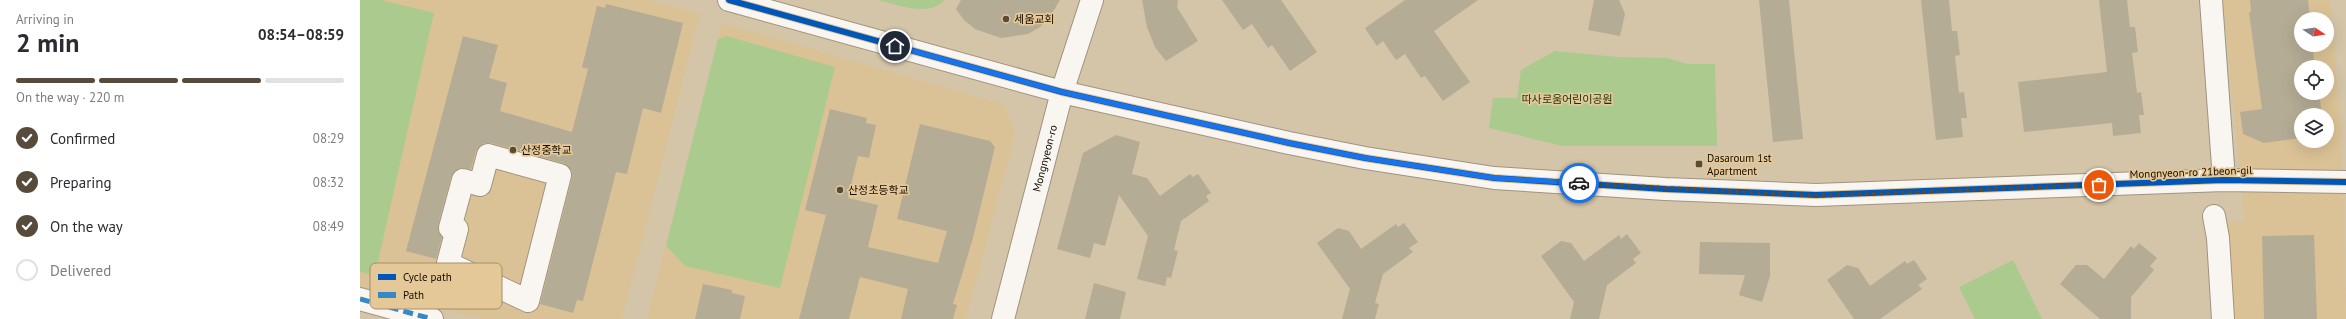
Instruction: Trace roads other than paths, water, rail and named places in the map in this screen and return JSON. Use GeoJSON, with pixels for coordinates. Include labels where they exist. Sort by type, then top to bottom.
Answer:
{"type":"FeatureCollection","features":[{"type":"Feature","properties":{"kind":"street","name":"Mongnyeon-ro 21beon-gil"},"geometry":{"type":"LineString","coordinates":[[729,0],[1062,92],[1289,143],[1365,158],[1494,178],[1665,189],[1816,196],[2224,180],[2346,182]]}},
{"type":"Feature","properties":{"kind":"street","name":"Mongnyeon-ro"},"geometry":{"type":"LineString","coordinates":[[1003,319],[1062,92],[1092,0]]}},
{"type":"Feature","properties":{"kind":"street"},"geometry":{"type":"LineString","coordinates":[[2211,0],[2224,180]]}},
{"type":"Feature","properties":{"kind":"street"},"geometry":{"type":"LineString","coordinates":[[448,263],[457,229],[450,228],[463,180],[480,185],[488,155],[560,175],[528,301],[502,289]]}},
{"type":"Feature","properties":{"kind":"street"},"geometry":{"type":"LineString","coordinates":[[2214,216],[2218,238],[2223,319]]}},
{"type":"Feature","properties":{"kind":"street"},"geometry":{"type":"LineString","coordinates":[[360,299],[370,302]]}},
{"type":"Feature","properties":{"kind":"street"},"geometry":{"type":"LineString","coordinates":[[396,309],[432,319]]}},
{"type":"Feature","properties":{"kind":"place","name":"세움교회"},"geometry":{"type":"Point","coordinates":[1006,19]}},
{"type":"Feature","properties":{"kind":"place","name":"산정중학교"},"geometry":{"type":"Point","coordinates":[513,150]}},
{"type":"Feature","properties":{"kind":"place","name":"Dasaroum 1st Apartment"},"geometry":{"type":"Point","coordinates":[1699,164]}},
{"type":"Feature","properties":{"kind":"place","name":"산정초등학교"},"geometry":{"type":"Point","coordinates":[840,190]}},
{"type":"Feature","properties":{"kind":"park label","name":"따사로움어린이공원"},"geometry":{"type":"Point","coordinates":[1567,99]}}]}
